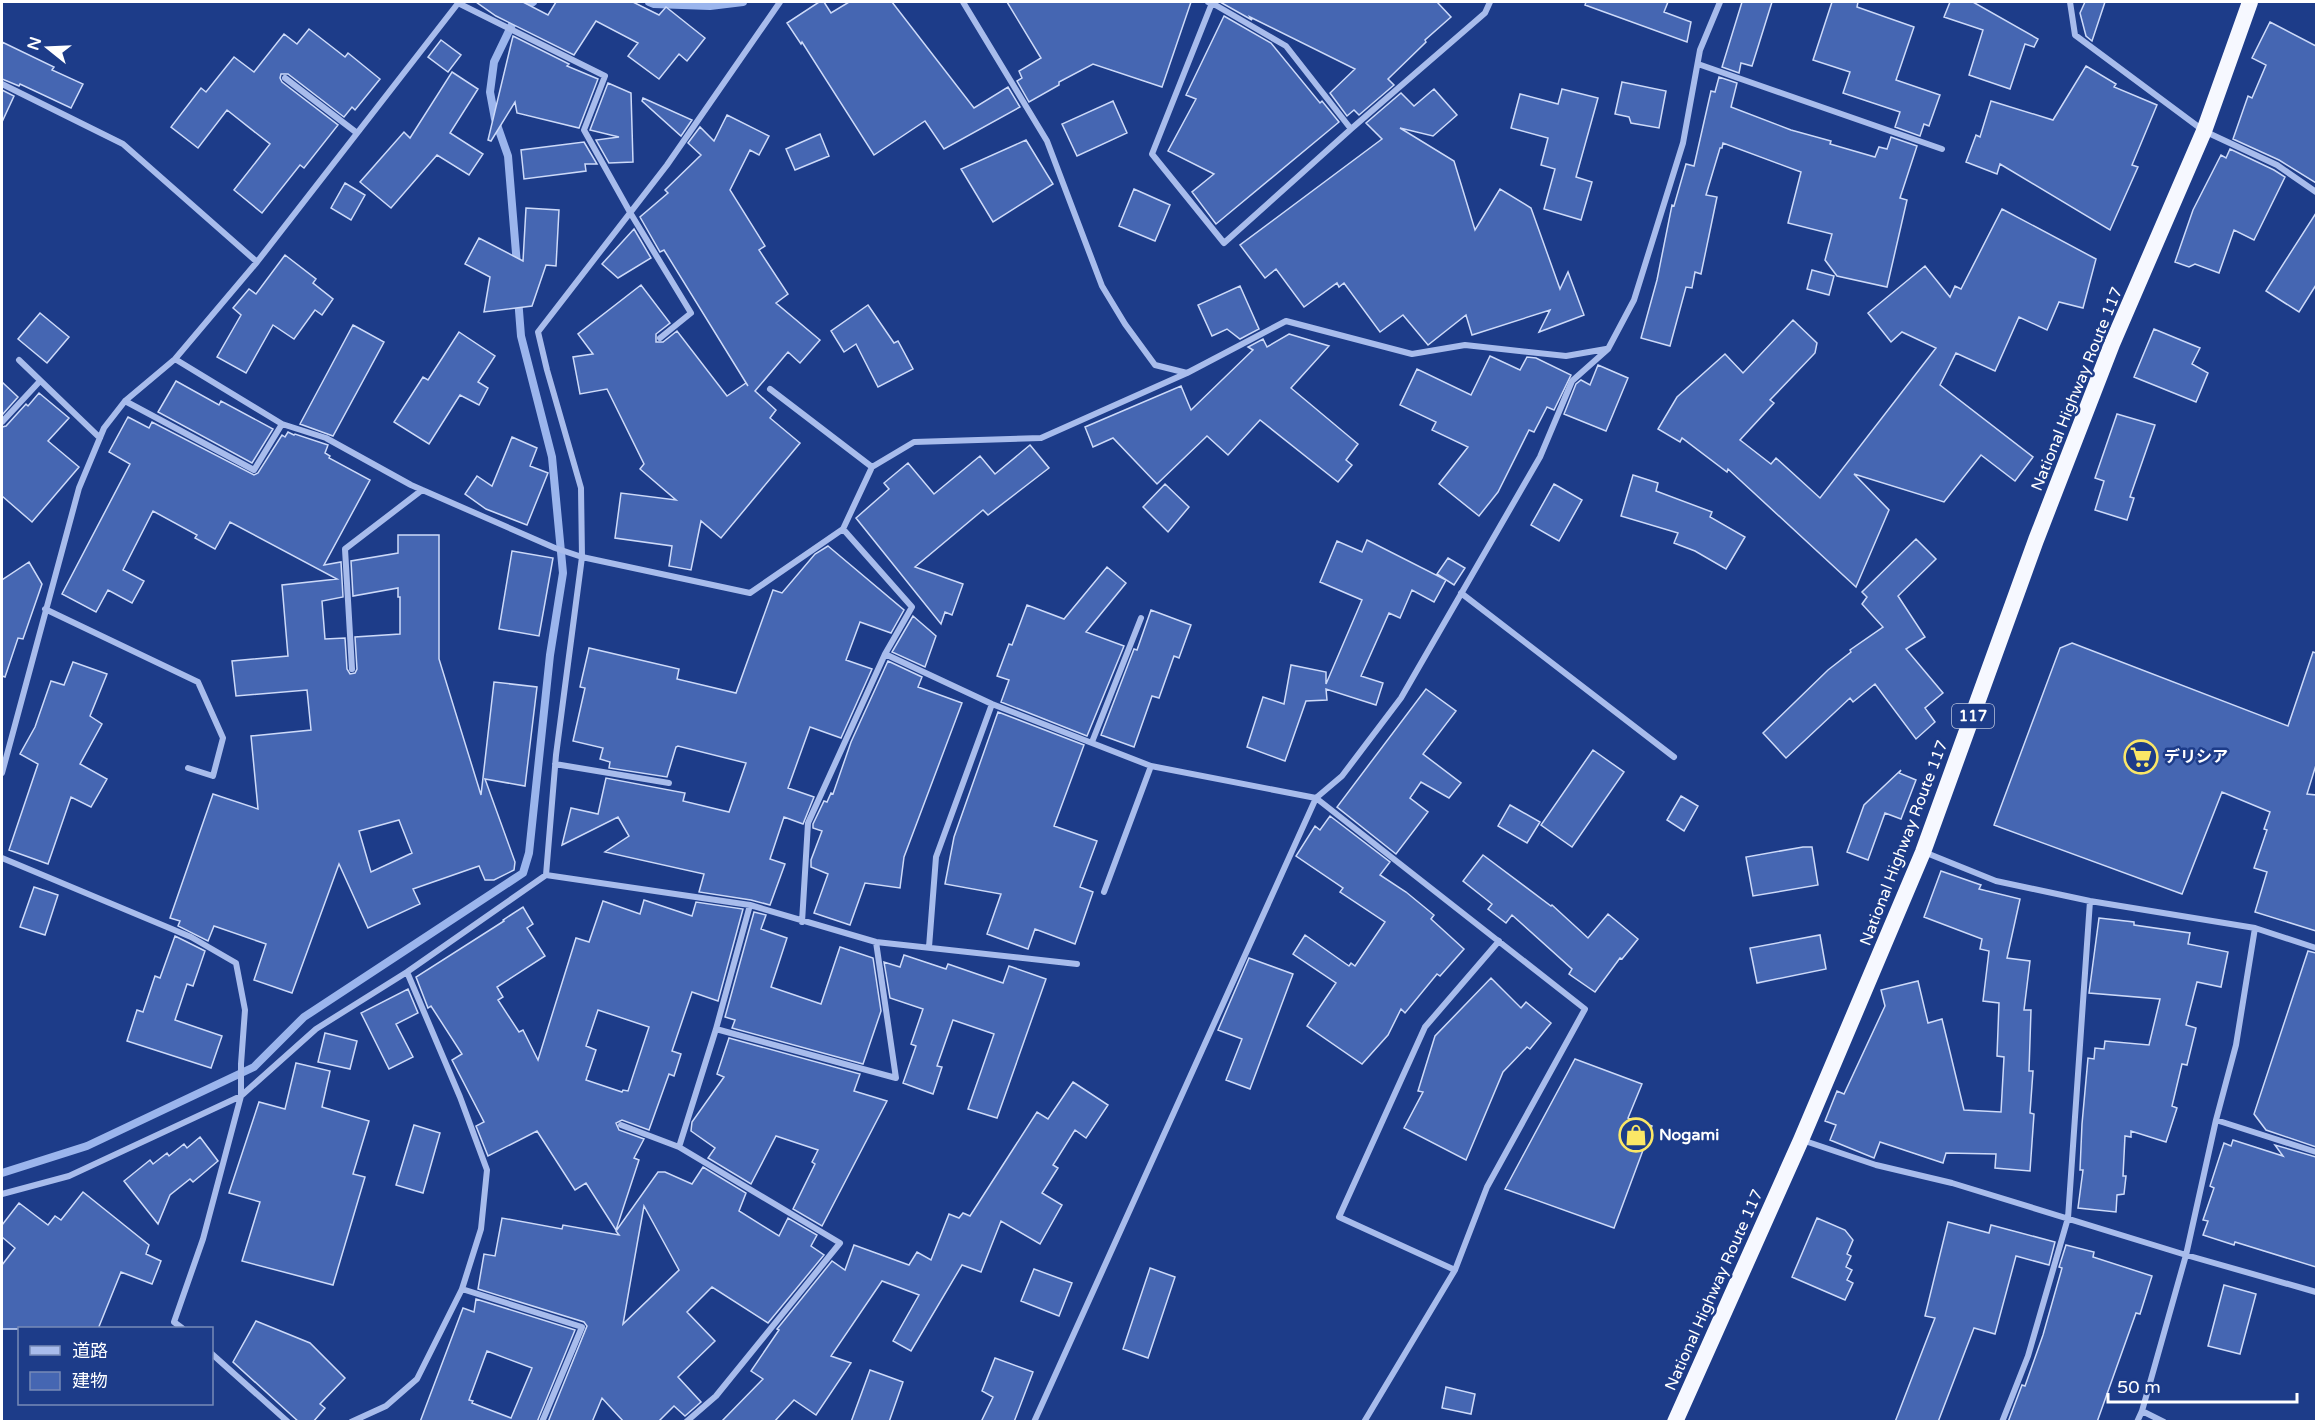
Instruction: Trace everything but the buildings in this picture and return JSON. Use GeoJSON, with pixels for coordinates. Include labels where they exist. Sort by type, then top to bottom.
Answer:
{"type":"FeatureCollection","features":[{"type":"Feature","properties":{"kind":"highway","name":"National Highway Route 117"},"geometry":{"type":"LineString","coordinates":[[1676,1422],[1801,1140],[1923,852],[2036,540],[2112,344],[2204,131],[2250,2]]}},
{"type":"Feature","properties":{"kind":"street"},"geometry":{"type":"LineString","coordinates":[[2,773],[79,488],[104,428],[125,401],[175,359],[257,262],[459,2],[498,24],[605,76],[584,130],[631,214],[691,313],[660,338]]}},
{"type":"Feature","properties":{"kind":"street"},"geometry":{"type":"LineString","coordinates":[[546,876],[555,764],[582,557],[581,488],[538,332],[631,214],[780,2]]}},
{"type":"Feature","properties":{"kind":"street"},"geometry":{"type":"LineString","coordinates":[[963,2],[1047,141],[1102,286],[1125,324],[1155,365],[1187,373]]}},
{"type":"Feature","properties":{"kind":"street"},"geometry":{"type":"LineString","coordinates":[[1351,129],[1286,46],[1211,2],[1152,154],[1224,243],[1485,13],[1490,2]]}},
{"type":"Feature","properties":{"kind":"street"},"geometry":{"type":"LineString","coordinates":[[1034,1422],[1316,798],[1342,776],[1401,698],[1540,457],[1572,381],[1608,349],[1634,300],[1683,143],[1700,50],[1720,2]]}},
{"type":"Feature","properties":{"kind":"street"},"geometry":{"type":"LineString","coordinates":[[2070,2],[2075,35],[2204,131],[2277,165],[2316,192]]}},
{"type":"Feature","properties":{"kind":"street"},"geometry":{"type":"LineString","coordinates":[[1698,64],[1942,149]]}},
{"type":"Feature","properties":{"kind":"street"},"geometry":{"type":"LineString","coordinates":[[285,78],[357,133]]}},
{"type":"Feature","properties":{"kind":"street"},"geometry":{"type":"LineString","coordinates":[[2,84],[123,144],[257,262]]}},
{"type":"Feature","properties":{"kind":"street"},"geometry":{"type":"LineString","coordinates":[[175,359],[282,424],[326,438],[422,490],[555,548],[582,557],[750,593],[843,529],[872,467],[914,442],[1041,438],[1187,373],[1286,321],[1412,354],[1465,345],[1566,356],[1608,349]]}},
{"type":"Feature","properties":{"kind":"street"},"geometry":{"type":"LineString","coordinates":[[19,360],[100,438]]}},
{"type":"Feature","properties":{"kind":"street"},"geometry":{"type":"LineString","coordinates":[[2,422],[40,381]]}},
{"type":"Feature","properties":{"kind":"street"},"geometry":{"type":"LineString","coordinates":[[770,389],[872,467]]}},
{"type":"Feature","properties":{"kind":"street"},"geometry":{"type":"LineString","coordinates":[[125,401],[254,470],[282,424]]}},
{"type":"Feature","properties":{"kind":"street"},"geometry":{"type":"LineString","coordinates":[[352,669],[345,549],[422,490]]}},
{"type":"Feature","properties":{"kind":"street"},"geometry":{"type":"LineString","coordinates":[[802,922],[808,823],[885,654],[912,607],[843,529]]}},
{"type":"Feature","properties":{"kind":"street"},"geometry":{"type":"LineString","coordinates":[[1461,594],[1674,757]]}},
{"type":"Feature","properties":{"kind":"street"},"geometry":{"type":"LineString","coordinates":[[45,609],[198,682],[223,738],[213,776],[188,768]]}},
{"type":"Feature","properties":{"kind":"street"},"geometry":{"type":"LineString","coordinates":[[1092,742],[1141,618]]}},
{"type":"Feature","properties":{"kind":"street"},"geometry":{"type":"LineString","coordinates":[[885,654],[992,704],[1151,766],[1316,798],[1585,1009],[1487,1187],[1455,1270],[1364,1422]]}},
{"type":"Feature","properties":{"kind":"street"},"geometry":{"type":"LineString","coordinates":[[929,947],[936,857],[992,704]]}},
{"type":"Feature","properties":{"kind":"street"},"geometry":{"type":"LineString","coordinates":[[555,764],[669,783]]}},
{"type":"Feature","properties":{"kind":"street"},"geometry":{"type":"LineString","coordinates":[[1104,892],[1151,766]]}},
{"type":"Feature","properties":{"kind":"street"},"geometry":{"type":"LineString","coordinates":[[1923,852],[1996,881],[2090,901],[2255,928],[2316,948]]}},
{"type":"Feature","properties":{"kind":"street"},"geometry":{"type":"LineString","coordinates":[[2,858],[191,937],[236,963],[245,1010],[241,1096],[203,1239],[174,1322],[180,1327]]}},
{"type":"Feature","properties":{"kind":"street"},"geometry":{"type":"LineString","coordinates":[[2,1194],[69,1176],[241,1096],[316,1029],[407,972],[546,876],[750,905],[876,942],[1077,964]]}},
{"type":"Feature","properties":{"kind":"street"},"geometry":{"type":"LineString","coordinates":[[2002,1422],[2028,1356],[2068,1218],[2090,901]]}},
{"type":"Feature","properties":{"kind":"street"},"geometry":{"type":"LineString","coordinates":[[679,1147],[717,1029],[750,905]]}},
{"type":"Feature","properties":{"kind":"street"},"geometry":{"type":"LineString","coordinates":[[2137,1422],[2186,1256],[2216,1120],[2236,1045],[2255,928]]}},
{"type":"Feature","properties":{"kind":"street"},"geometry":{"type":"LineString","coordinates":[[1455,1270],[1340,1217],[1425,1027],[1498,941]]}},
{"type":"Feature","properties":{"kind":"street"},"geometry":{"type":"LineString","coordinates":[[717,1029],[896,1078],[876,942]]}},
{"type":"Feature","properties":{"kind":"street"},"geometry":{"type":"LineString","coordinates":[[351,1422],[386,1406],[417,1379],[462,1289],[481,1229],[487,1170],[460,1097],[407,972]]}},
{"type":"Feature","properties":{"kind":"street"},"geometry":{"type":"LineString","coordinates":[[2216,1120],[2316,1152]]}},
{"type":"Feature","properties":{"kind":"street"},"geometry":{"type":"LineString","coordinates":[[621,1125],[679,1147],[840,1243],[716,1396],[686,1422]]}},
{"type":"Feature","properties":{"kind":"street"},"geometry":{"type":"LineString","coordinates":[[1801,1140],[1876,1165],[1952,1183],[2186,1256],[2316,1292]]}},
{"type":"Feature","properties":{"kind":"street"},"geometry":{"type":"LineString","coordinates":[[462,1289],[582,1327],[542,1422]]}},
{"type":"Feature","properties":{"kind":"street"},"geometry":{"type":"LineString","coordinates":[[213,1355],[288,1422]]}},
{"type":"Feature","properties":{"kind":"street"},"geometry":{"type":"LineString","coordinates":[[2142,1411],[2164,1422]]}},
{"type":"Feature","properties":{"kind":"waterway"},"geometry":{"type":"LineString","coordinates":[[517,265],[508,156],[495,119],[490,92],[494,62],[520,8],[533,2]]}},
{"type":"Feature","properties":{"kind":"waterway"},"geometry":{"type":"LineString","coordinates":[[649,2],[710,6],[743,2]]}},
{"type":"Feature","properties":{"kind":"waterway"},"geometry":{"type":"LineString","coordinates":[[2,1173],[87,1146],[254,1067],[304,1017],[523,873],[529,853],[550,655],[563,573],[552,457],[521,336],[518,298]]}},
{"type":"Feature","properties":{"kind":"place","name":"デリシア"},"geometry":{"type":"Point","coordinates":[2141,757]}},
{"type":"Feature","properties":{"kind":"place","name":"Nogami"},"geometry":{"type":"Point","coordinates":[1636,1135]}}]}
